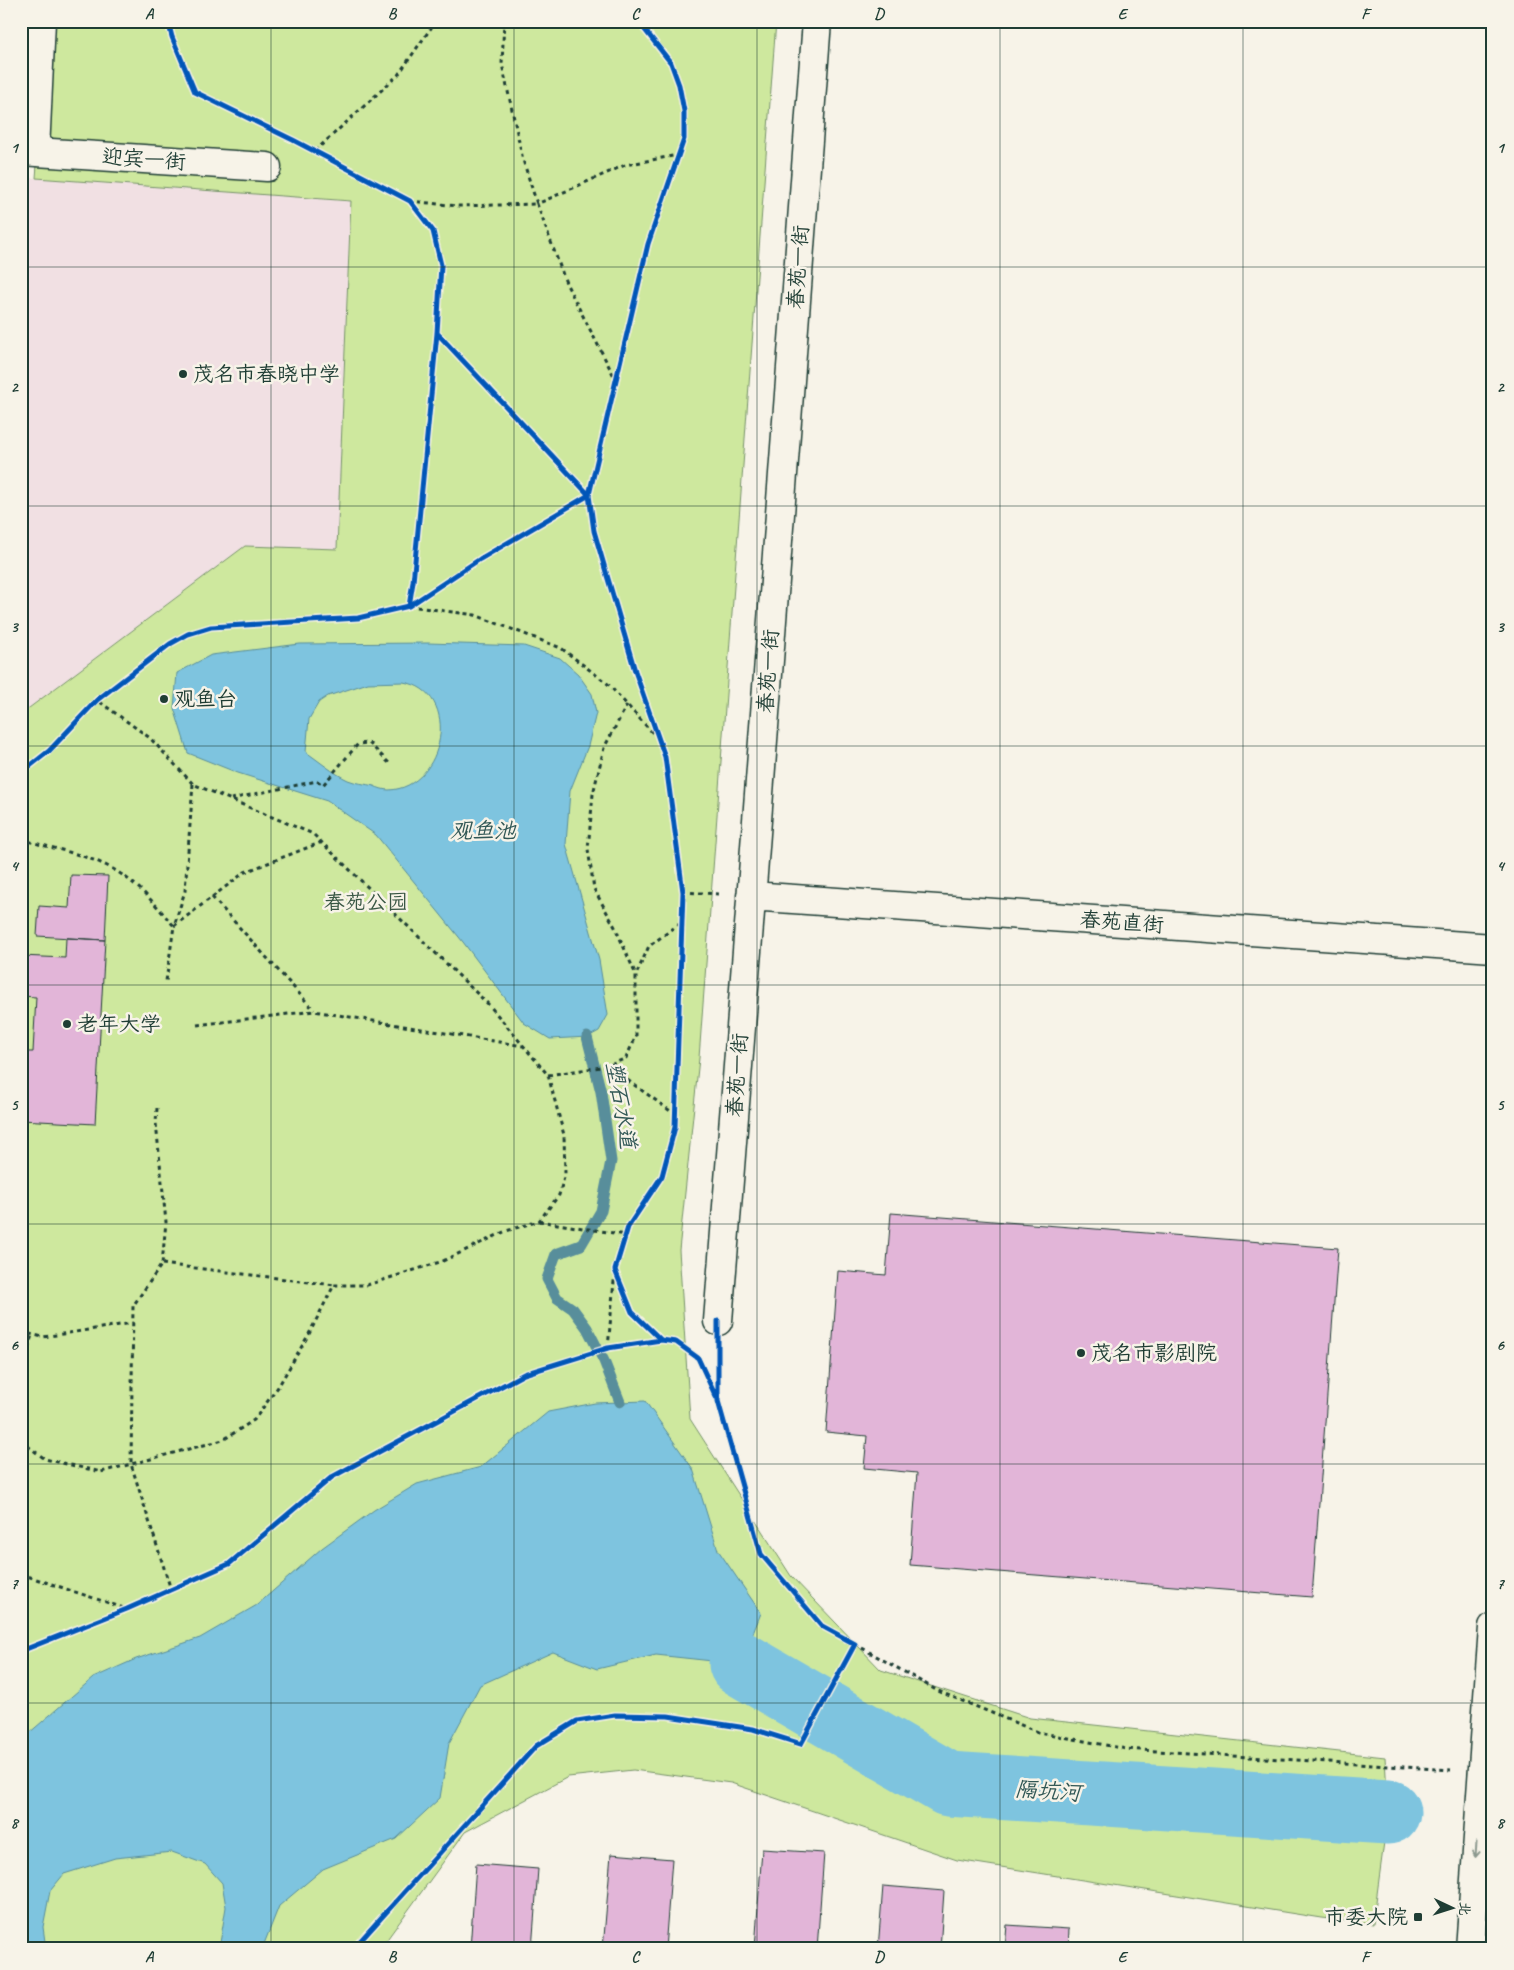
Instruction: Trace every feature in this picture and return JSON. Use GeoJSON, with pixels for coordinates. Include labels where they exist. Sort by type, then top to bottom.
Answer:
{"type":"FeatureCollection","features":[{"type":"Feature","properties":{"kind":"street"},"geometry":{"type":"LineString","coordinates":[[28,151],[41,21]]}},
{"type":"Feature","properties":{"kind":"street","name":"春苑一街"},"geometry":{"type":"LineString","coordinates":[[718,1321],[817,21]]}},
{"type":"Feature","properties":{"kind":"street","name":"迎宾一街"},"geometry":{"type":"LineString","coordinates":[[28,151],[267,166]]}},
{"type":"Feature","properties":{"kind":"street","name":"春苑直街"},"geometry":{"type":"LineString","coordinates":[[751,896],[1493,948]]}},
{"type":"Feature","properties":{"kind":"street"},"geometry":{"type":"LineString","coordinates":[[1470,1949],[1481,1772],[1493,1627]]}},
{"type":"Feature","properties":{"kind":"path"},"geometry":{"type":"LineString","coordinates":[[315,151],[398,75],[433,25],[433,21]]}},
{"type":"Feature","properties":{"kind":"path"},"geometry":{"type":"LineString","coordinates":[[504,21],[502,64],[523,160],[566,283],[617,382]]}},
{"type":"Feature","properties":{"kind":"path"},"geometry":{"type":"LineString","coordinates":[[410,201],[458,206],[537,204],[624,165],[678,155]]}},
{"type":"Feature","properties":{"kind":"path"},"geometry":{"type":"LineString","coordinates":[[437,333],[590,495]]}},
{"type":"Feature","properties":{"kind":"path"},"geometry":{"type":"LineString","coordinates":[[409,606],[474,615],[561,648],[608,684],[660,741]]}},
{"type":"Feature","properties":{"kind":"path"},"geometry":{"type":"LineString","coordinates":[[97,700],[150,738],[193,784],[312,834],[322,842],[489,1005],[524,1046],[548,1075],[564,1135],[565,1174],[559,1195],[539,1221]]}},
{"type":"Feature","properties":{"kind":"path"},"geometry":{"type":"LineString","coordinates":[[548,1075],[608,1066],[626,1058],[636,1036],[636,975],[615,927],[594,889],[588,849],[593,794],[604,748],[627,705]]}},
{"type":"Feature","properties":{"kind":"path"},"geometry":{"type":"LineString","coordinates":[[230,799],[317,780],[323,785],[358,744],[368,743],[389,763]]}},
{"type":"Feature","properties":{"kind":"path"},"geometry":{"type":"LineString","coordinates":[[166,981],[174,926],[185,891],[193,784]]}},
{"type":"Feature","properties":{"kind":"path"},"geometry":{"type":"LineString","coordinates":[[21,839],[98,861],[125,877],[174,926]]}},
{"type":"Feature","properties":{"kind":"path"},"geometry":{"type":"LineString","coordinates":[[174,926],[245,872],[322,842]]}},
{"type":"Feature","properties":{"kind":"path"},"geometry":{"type":"LineString","coordinates":[[212,897],[314,1011]]}},
{"type":"Feature","properties":{"kind":"path"},"geometry":{"type":"LineString","coordinates":[[636,975],[649,946],[682,922]]}},
{"type":"Feature","properties":{"kind":"path"},"geometry":{"type":"LineString","coordinates":[[197,1025],[314,1011],[524,1046]]}},
{"type":"Feature","properties":{"kind":"path"},"geometry":{"type":"LineString","coordinates":[[608,1066],[676,1114]]}},
{"type":"Feature","properties":{"kind":"path"},"geometry":{"type":"LineString","coordinates":[[157,1108],[156,1124],[166,1222],[162,1264],[133,1306],[131,1464],[171,1590]]}},
{"type":"Feature","properties":{"kind":"path"},"geometry":{"type":"LineString","coordinates":[[162,1264],[334,1285],[367,1285],[443,1260],[506,1231],[539,1221],[626,1235]]}},
{"type":"Feature","properties":{"kind":"path"},"geometry":{"type":"LineString","coordinates":[[608,1348],[615,1270]]}},
{"type":"Feature","properties":{"kind":"path"},"geometry":{"type":"LineString","coordinates":[[21,1441],[45,1459],[102,1472],[223,1440],[254,1420],[278,1387],[309,1334],[334,1285]]}},
{"type":"Feature","properties":{"kind":"path"},"geometry":{"type":"LineString","coordinates":[[21,1332],[43,1337],[133,1323]]}},
{"type":"Feature","properties":{"kind":"path"},"geometry":{"type":"LineString","coordinates":[[21,1370],[32,1335]]}},
{"type":"Feature","properties":{"kind":"path"},"geometry":{"type":"LineString","coordinates":[[21,1574],[127,1609]]}},
{"type":"Feature","properties":{"kind":"path"},"geometry":{"type":"LineString","coordinates":[[854,1644],[938,1691],[1038,1732],[1126,1749],[1481,1772]]}},
{"type":"Feature","properties":{"kind":"shaded area","name":"茂名市春晓中学"},"geometry":{"type":"Polygon","coordinates":[[[21,177],[351,201],[337,550],[245,546],[21,714],[21,177]]]}},
{"type":"Feature","properties":{"kind":"green space","name":"春苑公园"},"geometry":{"type":"Polygon","coordinates":[[[48,21],[776,21],[699,1058],[679,1250],[690,1419],[791,1576],[881,1670],[1030,1718],[1385,1757],[1388,1812],[1373,1924],[1321,1918],[957,1860],[731,1783],[633,1770],[568,1777],[465,1832],[380,1949],[21,1949],[21,714],[245,546],[337,549],[351,201],[36,178],[48,21]]]}},
{"type":"Feature","properties":{"kind":"water","name":"观鱼池"},"geometry":{"type":"Polygon","coordinates":[[[428,643],[524,646],[560,658],[578,674],[592,694],[596,713],[588,746],[570,791],[566,844],[599,960],[608,1015],[599,1031],[588,1037],[550,1039],[524,1023],[463,942],[376,835],[327,801],[238,773],[188,753],[174,708],[177,673],[211,655],[300,644],[428,643]],[[403,682],[368,683],[328,696],[319,702],[309,719],[306,752],[337,774],[351,781],[387,790],[408,785],[423,774],[434,757],[439,739],[440,720],[434,702],[422,689],[403,682]]]}},
{"type":"Feature","properties":{"kind":"water"},"geometry":{"type":"Polygon","coordinates":[[[645,1401],[693,1469],[718,1550],[761,1613],[741,1664],[656,1655],[597,1669],[553,1652],[480,1685],[449,1743],[440,1798],[396,1839],[323,1869],[279,1906],[262,1949],[219,1949],[226,1907],[222,1883],[205,1864],[172,1852],[115,1858],[64,1874],[50,1891],[43,1927],[46,1949],[21,1949],[21,1740],[93,1678],[136,1659],[200,1638],[257,1605],[322,1548],[374,1510],[417,1484],[481,1467],[548,1412],[595,1403],[645,1401]]]}},
{"type":"Feature","properties":{"kind":"building"},"geometry":{"type":"Polygon","coordinates":[[[71,875],[108,876],[105,940],[37,936],[39,906],[69,908],[71,875]]]}},
{"type":"Feature","properties":{"kind":"building","name":"老年大学"},"geometry":{"type":"Polygon","coordinates":[[[66,938],[105,940],[95,1124],[21,1120],[21,1052],[33,1052],[36,997],[21,996],[21,956],[65,958],[66,938]]]}},
{"type":"Feature","properties":{"kind":"building","name":"茂名市影剧院"},"geometry":{"type":"Polygon","coordinates":[[[891,1213],[1338,1248],[1312,1597],[910,1565],[917,1473],[864,1468],[867,1436],[826,1432],[838,1271],[886,1275],[891,1213]]]}},
{"type":"Feature","properties":{"kind":"building"},"geometry":{"type":"Polygon","coordinates":[[[762,1849],[824,1853],[817,1949],[755,1949],[762,1849]]]}},
{"type":"Feature","properties":{"kind":"building"},"geometry":{"type":"Polygon","coordinates":[[[611,1854],[672,1859],[665,1949],[603,1949],[611,1854]]]}},
{"type":"Feature","properties":{"kind":"building"},"geometry":{"type":"Polygon","coordinates":[[[476,1864],[538,1869],[532,1949],[470,1949],[476,1864]]]}},
{"type":"Feature","properties":{"kind":"building"},"geometry":{"type":"Polygon","coordinates":[[[883,1886],[944,1891],[940,1949],[878,1949],[883,1886]]]}},
{"type":"Feature","properties":{"kind":"building"},"geometry":{"type":"Polygon","coordinates":[[[1007,1925],[1069,1929],[1068,1949],[1005,1949],[1007,1925]]]}},
{"type":"Feature","properties":{"kind":"waterway","name":"塑石水道"},"geometry":{"type":"LineString","coordinates":[[587,1037],[601,1092],[611,1161],[601,1211],[581,1245],[556,1254],[547,1279],[557,1298],[573,1309],[587,1328],[604,1361],[620,1402]]}},
{"type":"Feature","properties":{"kind":"waterway","name":"隔坑河"},"geometry":{"type":"LineString","coordinates":[[741,1664],[948,1784],[1388,1812]]}},
{"type":"Feature","properties":{"kind":"cycle path"},"geometry":{"type":"LineString","coordinates":[[168,21],[172,37],[195,92],[293,140],[410,201],[433,231],[441,265],[437,333],[413,582],[409,606]]}},
{"type":"Feature","properties":{"kind":"cycle path"},"geometry":{"type":"LineString","coordinates":[[638,21],[671,63],[679,85],[684,111],[684,139],[648,244],[589,495],[594,531],[635,671],[665,757],[683,892],[675,1127],[662,1176],[628,1227],[615,1270],[632,1312],[661,1340]]}},
{"type":"Feature","properties":{"kind":"cycle path"},"geometry":{"type":"LineString","coordinates":[[21,773],[49,751],[97,700],[170,644],[188,634],[211,627],[358,618],[409,606],[480,559],[589,495],[437,333]]}},
{"type":"Feature","properties":{"kind":"cycle path"},"geometry":{"type":"LineString","coordinates":[[353,1949],[536,1746],[577,1721],[615,1715],[668,1716],[753,1729],[801,1744],[855,1644],[822,1626],[761,1554],[718,1401],[718,1321]]}},
{"type":"Feature","properties":{"kind":"cycle path"},"geometry":{"type":"LineString","coordinates":[[21,1651],[127,1609],[229,1564],[332,1477],[524,1374],[608,1348],[661,1340],[676,1342],[698,1358],[716,1397]]}},
{"type":"Feature","properties":{"kind":"place","name":"茂名市春晓中学"},"geometry":{"type":"Point","coordinates":[183,374]}},
{"type":"Feature","properties":{"kind":"place","name":"观鱼台"},"geometry":{"type":"Point","coordinates":[164,699]}},
{"type":"Feature","properties":{"kind":"place","name":"老年大学"},"geometry":{"type":"Point","coordinates":[67,1024]}},
{"type":"Feature","properties":{"kind":"place","name":"茂名市影剧院"},"geometry":{"type":"Point","coordinates":[1081,1353]}},
{"type":"Feature","properties":{"kind":"place","name":"市委大院"},"geometry":{"type":"Point","coordinates":[1418,1917]}}]}
